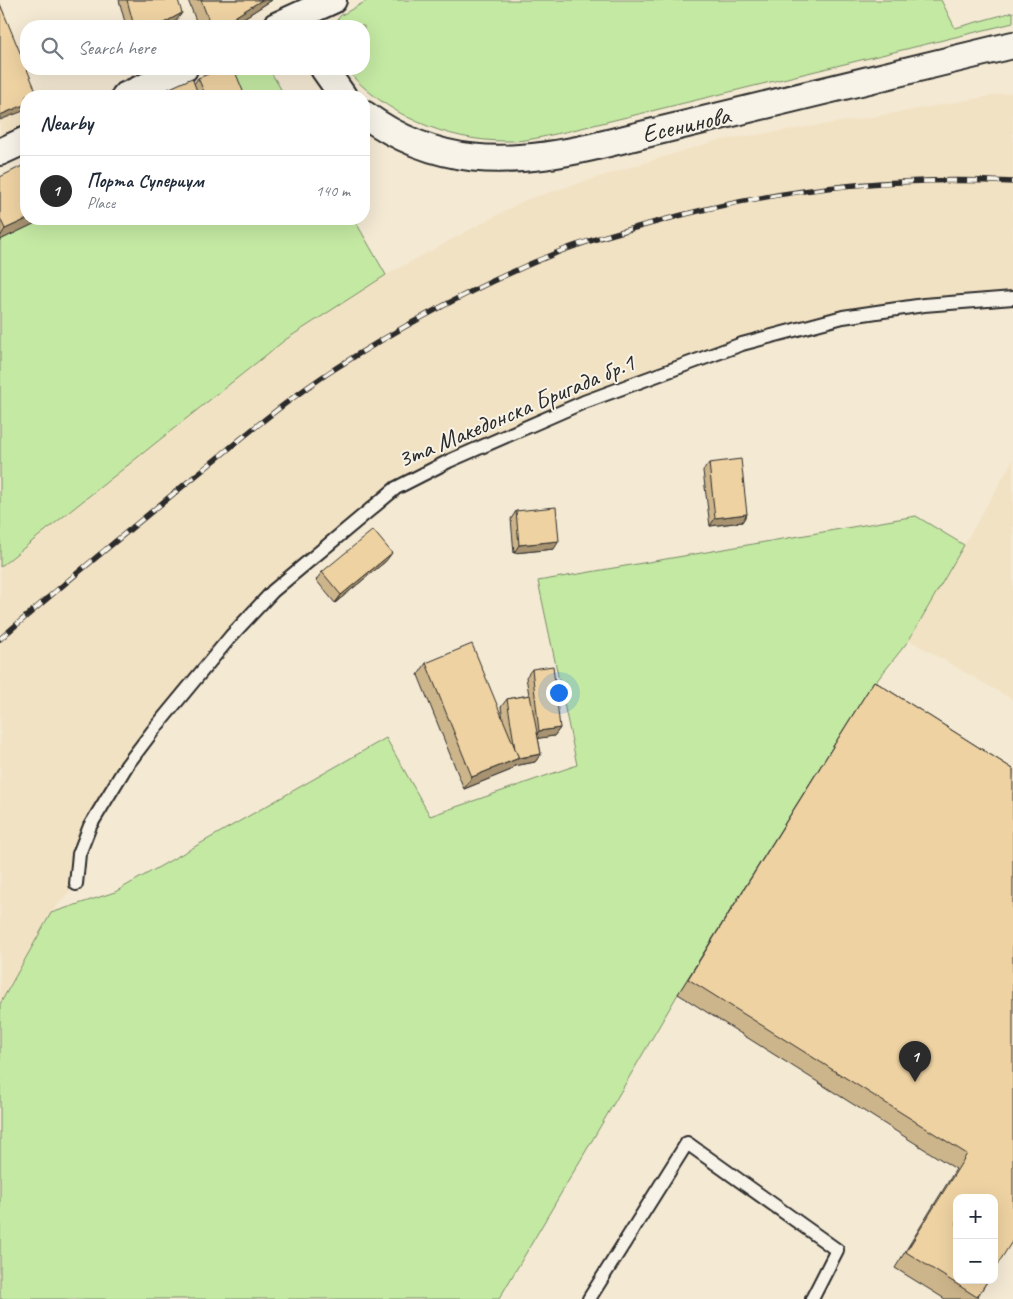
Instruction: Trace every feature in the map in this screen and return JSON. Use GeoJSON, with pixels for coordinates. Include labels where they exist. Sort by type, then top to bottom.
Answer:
{"type":"FeatureCollection","features":[{"type":"Feature","properties":{"kind":"street"},"geometry":{"type":"LineString","coordinates":[[291,17],[333,0]]}},
{"type":"Feature","properties":{"kind":"street","name":"Есенинова"},"geometry":{"type":"LineString","coordinates":[[370,118],[387,130],[409,140],[454,154],[496,161],[529,159],[592,148],[1013,45]]}},
{"type":"Feature","properties":{"kind":"street"},"geometry":{"type":"LineString","coordinates":[[138,90],[171,75]]}},
{"type":"Feature","properties":{"kind":"street"},"geometry":{"type":"LineString","coordinates":[[328,75],[340,90]]}},
{"type":"Feature","properties":{"kind":"street"},"geometry":{"type":"LineString","coordinates":[[0,152],[20,143]]}},
{"type":"Feature","properties":{"kind":"lane","name":"3та Македонска Бригада бр.1"},"geometry":{"type":"LineString","coordinates":[[76,884],[79,854],[90,826],[127,765],[156,728],[231,636],[273,591],[396,488],[449,461],[584,402],[742,344],[843,317],[924,305],[1013,298]]}},
{"type":"Feature","properties":{"kind":"lane"},"geometry":{"type":"LineString","coordinates":[[589,1299],[687,1143],[837,1250],[812,1299]]}},
{"type":"Feature","properties":{"kind":"shaded area"},"geometry":{"type":"Polygon","coordinates":[[[0,0],[20,53],[20,75],[28,75],[34,90],[20,90],[20,131],[0,139],[0,0]]]}},
{"type":"Feature","properties":{"kind":"shaded area"},"geometry":{"type":"Polygon","coordinates":[[[1013,92],[1013,298],[843,317],[584,402],[396,488],[311,559],[192,685],[90,826],[76,884],[51,913],[0,1004],[0,567],[285,340],[386,275],[525,200],[715,141],[861,119],[1013,92]]]}},
{"type":"Feature","properties":{"kind":"shaded area"},"geometry":{"type":"Polygon","coordinates":[[[1013,460],[1013,700],[909,640],[1013,460]]]}},
{"type":"Feature","properties":{"kind":"green space"},"geometry":{"type":"Polygon","coordinates":[[[368,0],[941,0],[955,28],[1013,12],[1013,23],[565,132],[528,140],[505,141],[483,140],[439,130],[397,112],[379,99],[352,75],[370,75],[370,20],[337,20],[340,16],[368,0]]]}},
{"type":"Feature","properties":{"kind":"green space"},"geometry":{"type":"Polygon","coordinates":[[[228,75],[273,75],[281,90],[234,90],[228,75]]]}},
{"type":"Feature","properties":{"kind":"green space"},"geometry":{"type":"Polygon","coordinates":[[[31,225],[357,225],[386,275],[285,340],[0,567],[0,240],[31,225]]]}},
{"type":"Feature","properties":{"kind":"green space"},"geometry":{"type":"Polygon","coordinates":[[[916,516],[964,545],[909,640],[864,697],[678,994],[499,1299],[0,1299],[0,1004],[51,913],[115,892],[386,738],[430,816],[577,765],[538,581],[916,516]]]}},
{"type":"Feature","properties":{"kind":"building"},"geometry":{"type":"Polygon","coordinates":[[[127,0],[178,0],[182,13],[169,20],[132,20],[127,0]]]}},
{"type":"Feature","properties":{"kind":"building"},"geometry":{"type":"Polygon","coordinates":[[[201,0],[262,0],[230,20],[209,20],[201,0]]]}},
{"type":"Feature","properties":{"kind":"building"},"geometry":{"type":"Polygon","coordinates":[[[0,4],[20,52],[20,75],[29,75],[36,90],[20,90],[20,107],[0,115],[0,4]]]}},
{"type":"Feature","properties":{"kind":"building"},"geometry":{"type":"Polygon","coordinates":[[[206,75],[236,75],[243,90],[203,90],[198,78],[206,75]]]}},
{"type":"Feature","properties":{"kind":"building"},"geometry":{"type":"Polygon","coordinates":[[[192,78],[197,90],[168,90],[192,78]]]}},
{"type":"Feature","properties":{"kind":"building"},"geometry":{"type":"Polygon","coordinates":[[[20,167],[20,222],[5,229],[0,218],[0,177],[20,167]]]}},
{"type":"Feature","properties":{"kind":"building"},"geometry":{"type":"Polygon","coordinates":[[[741,459],[747,514],[715,518],[709,463],[741,459]]]}},
{"type":"Feature","properties":{"kind":"building"},"geometry":{"type":"Polygon","coordinates":[[[556,507],[559,541],[519,545],[516,511],[556,507]]]}},
{"type":"Feature","properties":{"kind":"building"},"geometry":{"type":"Polygon","coordinates":[[[373,530],[392,553],[341,595],[322,572],[373,530]]]}},
{"type":"Feature","properties":{"kind":"building"},"geometry":{"type":"Polygon","coordinates":[[[472,644],[519,758],[472,777],[426,663],[472,644]]]}},
{"type":"Feature","properties":{"kind":"building"},"geometry":{"type":"Polygon","coordinates":[[[553,666],[560,728],[539,731],[532,669],[553,666]]]}},
{"type":"Feature","properties":{"kind":"building"},"geometry":{"type":"Polygon","coordinates":[[[874,681],[1013,769],[1013,1240],[998,1264],[998,1194],[953,1194],[953,1282],[906,1252],[967,1154],[688,979],[874,681]]]}},
{"type":"Feature","properties":{"kind":"building"},"geometry":{"type":"Polygon","coordinates":[[[530,695],[541,754],[519,758],[515,749],[507,699],[530,695]]]}},
{"type":"Feature","properties":{"kind":"building"},"geometry":{"type":"Polygon","coordinates":[[[956,1284],[985,1284],[977,1297],[956,1284]]]}},
{"type":"Feature","properties":{"kind":"railway"},"geometry":{"type":"LineString","coordinates":[[0,639],[145,517],[299,393],[390,335],[502,276],[561,251],[593,240],[693,212],[738,202],[829,188],[875,184],[921,181],[1013,182]]}},
{"type":"Feature","properties":{"kind":"place","name":"Порта Супериум"},"geometry":{"type":"Point","coordinates":[915,1082]}}]}
